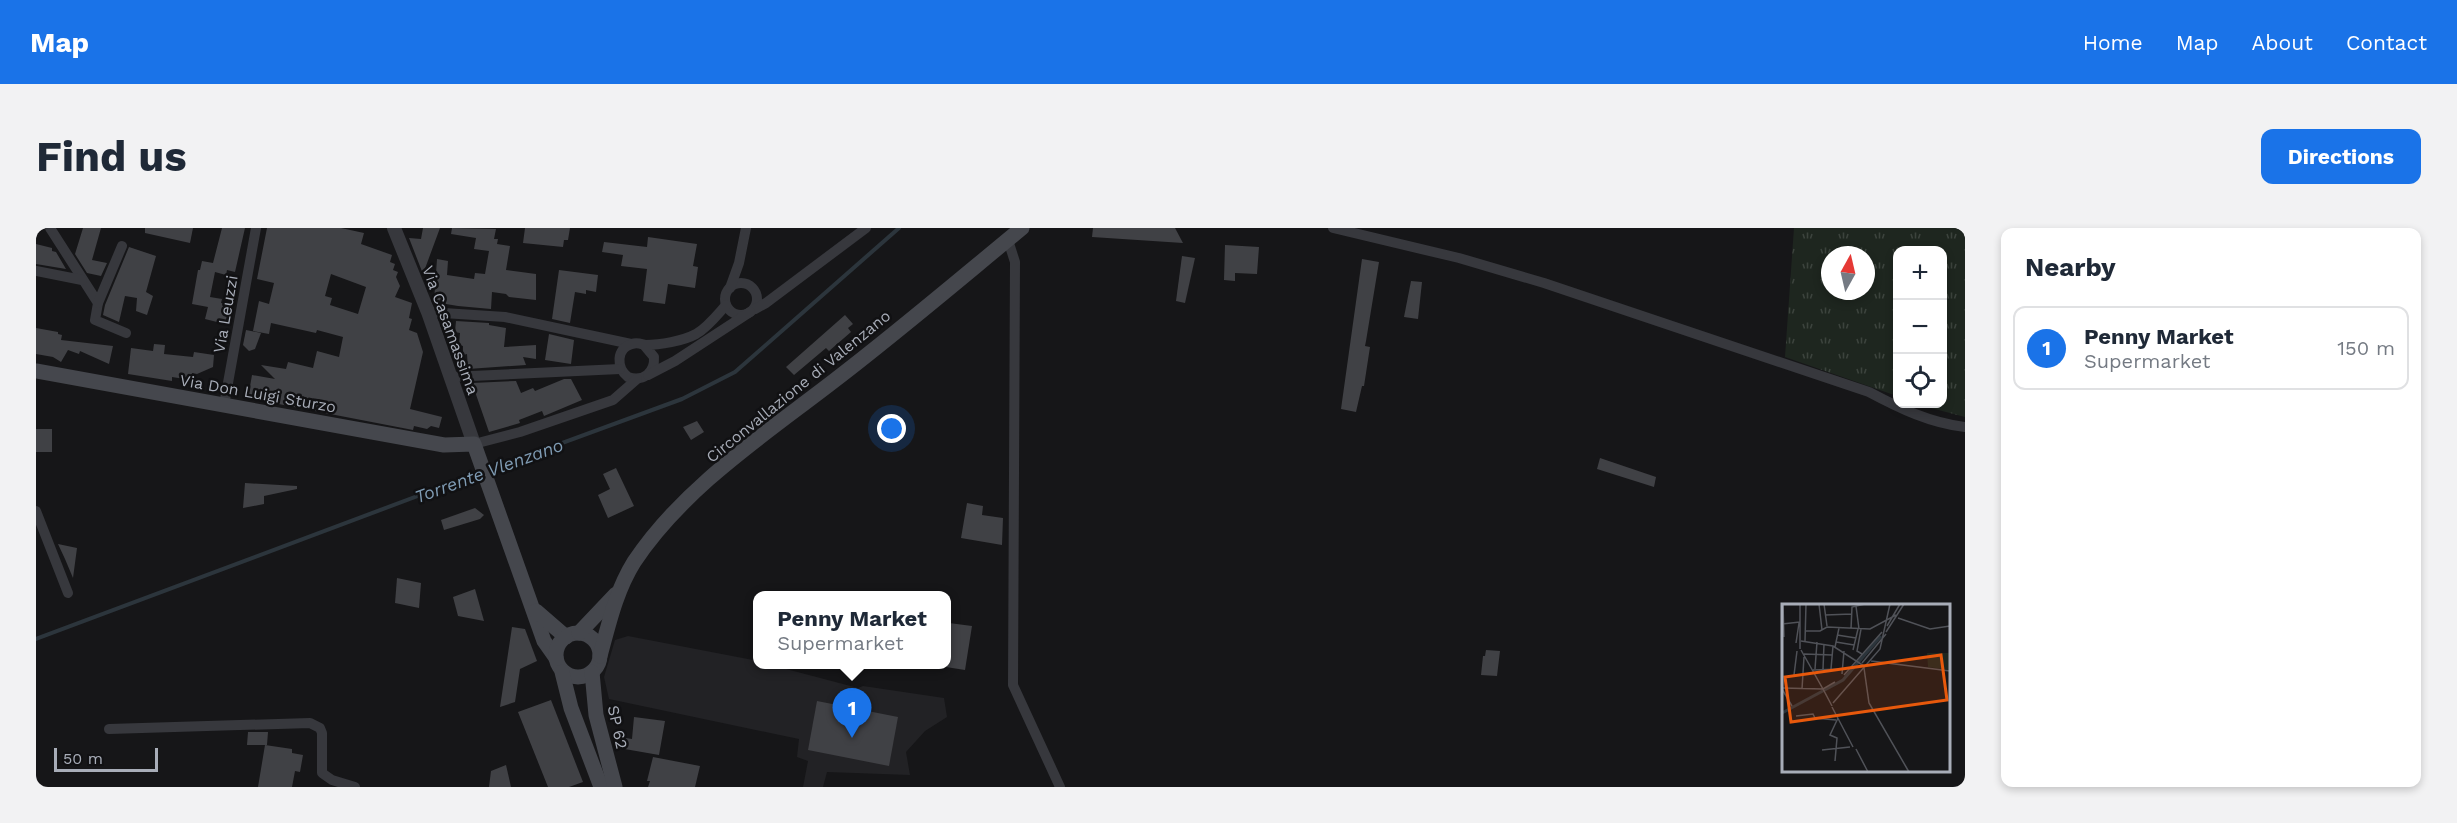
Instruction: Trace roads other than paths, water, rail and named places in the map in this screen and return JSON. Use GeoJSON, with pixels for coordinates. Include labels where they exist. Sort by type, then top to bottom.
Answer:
{"type":"FeatureCollection","features":[{"type":"Feature","properties":{"kind":"main road","name":"Circonvallazione di Valenzano"},"geometry":{"type":"LineString","coordinates":[[618,592],[633,564],[675,510],[745,449],[838,378],[1021,228]]}},
{"type":"Feature","properties":{"kind":"main road","name":"Via Don Luigi Sturzo"},"geometry":{"type":"LineString","coordinates":[[36,371],[475,449]]}},
{"type":"Feature","properties":{"kind":"main road"},"geometry":{"type":"LineString","coordinates":[[475,449],[516,565],[535,610],[544,641],[568,675],[580,677],[592,672],[600,656],[618,592]]}},
{"type":"Feature","properties":{"kind":"main road"},"geometry":{"type":"LineString","coordinates":[[598,781],[571,708],[559,665],[558,646],[573,635],[618,592]]}},
{"type":"Feature","properties":{"kind":"main road"},"geometry":{"type":"LineString","coordinates":[[535,610],[573,635],[592,638],[599,649],[600,656]]}},
{"type":"Feature","properties":{"kind":"main road","name":"SP 62"},"geometry":{"type":"LineString","coordinates":[[592,672],[596,716],[615,787]]}},
{"type":"Feature","properties":{"kind":"street"},"geometry":{"type":"LineString","coordinates":[[50,228],[98,303]]}},
{"type":"Feature","properties":{"kind":"street","name":"Via Leuzzi"},"geometry":{"type":"LineString","coordinates":[[224,405],[256,228]]}},
{"type":"Feature","properties":{"kind":"street","name":"Via Casamassima"},"geometry":{"type":"LineString","coordinates":[[394,228],[428,312],[475,449]]}},
{"type":"Feature","properties":{"kind":"street"},"geometry":{"type":"LineString","coordinates":[[746,228],[739,263],[726,296],[726,305],[731,312],[738,315],[752,310]]}},
{"type":"Feature","properties":{"kind":"street"},"geometry":{"type":"LineString","coordinates":[[450,377],[620,369],[628,376],[642,377],[675,361],[752,310],[866,228]]}},
{"type":"Feature","properties":{"kind":"street"},"geometry":{"type":"LineString","coordinates":[[1333,228],[1459,258],[1544,283],[1869,392],[1904,410],[1950,425],[1965,427]]}},
{"type":"Feature","properties":{"kind":"street"},"geometry":{"type":"LineString","coordinates":[[1008,240],[1015,262],[1013,685],[1060,787]]}},
{"type":"Feature","properties":{"kind":"street"},"geometry":{"type":"LineString","coordinates":[[122,246],[98,303],[95,320],[126,333]]}},
{"type":"Feature","properties":{"kind":"street"},"geometry":{"type":"LineString","coordinates":[[36,271],[82,279]]}},
{"type":"Feature","properties":{"kind":"street"},"geometry":{"type":"LineString","coordinates":[[730,288],[742,284],[752,288],[756,295],[752,310]]}},
{"type":"Feature","properties":{"kind":"street"},"geometry":{"type":"LineString","coordinates":[[428,312],[505,317],[644,345],[695,334],[726,305]]}},
{"type":"Feature","properties":{"kind":"street"},"geometry":{"type":"LineString","coordinates":[[620,369],[620,354],[631,344]]}},
{"type":"Feature","properties":{"kind":"street"},"geometry":{"type":"LineString","coordinates":[[475,449],[614,400],[654,366],[654,357],[644,345]]}},
{"type":"Feature","properties":{"kind":"street"},"geometry":{"type":"LineString","coordinates":[[36,511],[68,593]]}},
{"type":"Feature","properties":{"kind":"street"},"geometry":{"type":"LineString","coordinates":[[109,729],[310,723],[320,728],[322,733],[322,773],[332,780],[356,787]]}},
{"type":"Feature","properties":{"kind":"waterway","name":"Torrente Vlenzano"},"geometry":{"type":"LineString","coordinates":[[486,471],[682,399],[735,372],[899,228]]}},
{"type":"Feature","properties":{"kind":"waterway","name":"Torrente Vlenzano"},"geometry":{"type":"LineString","coordinates":[[36,639],[479,473]]}},
{"type":"Feature","properties":{"kind":"place","name":"Penny Market"},"geometry":{"type":"Point","coordinates":[852,738]}}]}
